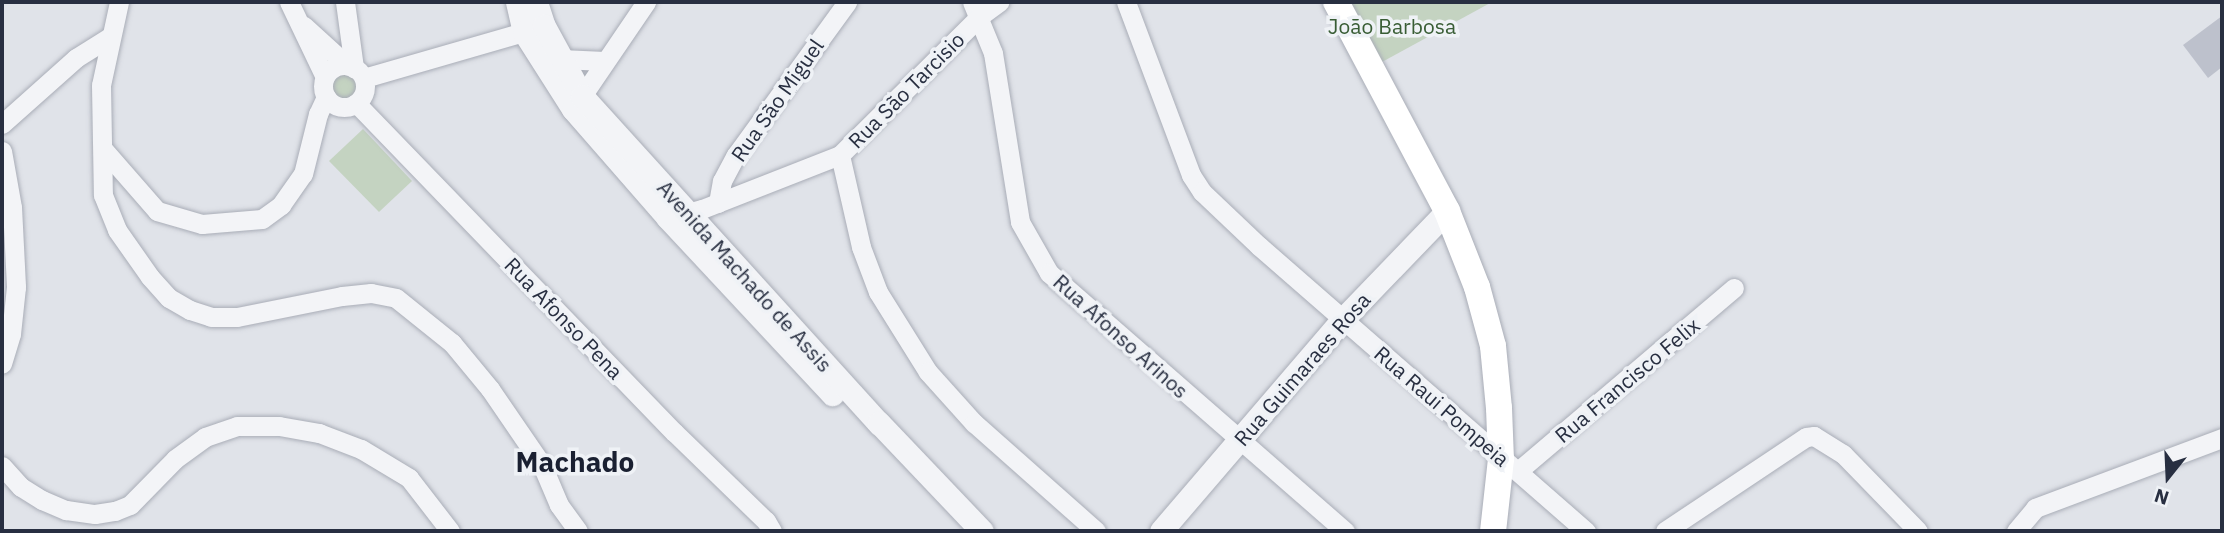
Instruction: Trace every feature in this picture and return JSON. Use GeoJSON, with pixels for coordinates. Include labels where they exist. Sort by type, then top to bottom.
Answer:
{"type":"FeatureCollection","features":[{"type":"Feature","properties":{"kind":"main road"},"geometry":{"type":"LineString","coordinates":[[1336,2],[1447,211],[1477,287],[1493,346],[1510,465],[1493,531]]}},
{"type":"Feature","properties":{"kind":"street"},"geometry":{"type":"LineString","coordinates":[[289,2],[299,20],[355,71]]}},
{"type":"Feature","properties":{"kind":"street"},"geometry":{"type":"LineString","coordinates":[[336,96],[364,92],[355,71],[345,2]]}},
{"type":"Feature","properties":{"kind":"street","name":"Avenida Machado de Assis"},"geometry":{"type":"LineString","coordinates":[[517,2],[577,103],[961,531]]}},
{"type":"Feature","properties":{"kind":"street","name":"Avenida Machado de Assis"},"geometry":{"type":"LineString","coordinates":[[536,2],[534,29],[560,58],[577,103]]}},
{"type":"Feature","properties":{"kind":"street"},"geometry":{"type":"LineString","coordinates":[[577,103],[646,2]]}},
{"type":"Feature","properties":{"kind":"street","name":"Rua São Miguel"},"geometry":{"type":"LineString","coordinates":[[718,203],[722,181],[736,155],[847,2]]}},
{"type":"Feature","properties":{"kind":"street","name":"Rua São Tarcisio"},"geometry":{"type":"LineString","coordinates":[[678,215],[718,203],[840,155],[976,9],[999,2]]}},
{"type":"Feature","properties":{"kind":"street","name":"Rua Raui Pompeia"},"geometry":{"type":"LineString","coordinates":[[1126,2],[1191,175],[1202,192],[1586,531]]}},
{"type":"Feature","properties":{"kind":"street"},"geometry":{"type":"LineString","coordinates":[[122,6],[110,37],[101,85],[103,189],[117,230],[133,256],[169,298],[190,310],[211,317],[237,317],[342,296],[371,293],[396,298],[452,343],[490,389],[542,464],[559,505],[578,531]]}},
{"type":"Feature","properties":{"kind":"street","name":"Rua Afonso Arinos"},"geometry":{"type":"LineString","coordinates":[[976,9],[993,53],[1020,222],[1049,272],[1345,531]]}},
{"type":"Feature","properties":{"kind":"street","name":"Rua Afonso Pena"},"geometry":{"type":"LineString","coordinates":[[299,20],[311,53],[336,96],[766,521],[772,531]]}},
{"type":"Feature","properties":{"kind":"street"},"geometry":{"type":"LineString","coordinates":[[103,149],[157,211],[202,224],[262,219],[281,205],[303,174],[312,136],[336,96],[334,68],[355,71],[534,29]]}},
{"type":"Feature","properties":{"kind":"street"},"geometry":{"type":"LineString","coordinates":[[2,124],[76,58],[110,37]]}},
{"type":"Feature","properties":{"kind":"street"},"geometry":{"type":"LineString","coordinates":[[560,58],[605,61]]}},
{"type":"Feature","properties":{"kind":"street"},"geometry":{"type":"LineString","coordinates":[[2,151],[12,208],[9,291],[11,334],[2,363]]}},
{"type":"Feature","properties":{"kind":"street"},"geometry":{"type":"LineString","coordinates":[[840,155],[861,247],[878,292],[928,372],[974,423],[1096,531]]}},
{"type":"Feature","properties":{"kind":"street"},"geometry":{"type":"LineString","coordinates":[[103,189],[123,175]]}},
{"type":"Feature","properties":{"kind":"street","name":"Rua Guimaraes Rosa"},"geometry":{"type":"LineString","coordinates":[[1161,531],[1343,319],[1447,211]]}},
{"type":"Feature","properties":{"kind":"street","name":"Avenida Machado de Assis"},"geometry":{"type":"LineString","coordinates":[[678,215],[982,531]]}},
{"type":"Feature","properties":{"kind":"street","name":"Rua Francisco Felix"},"geometry":{"type":"LineString","coordinates":[[1510,465],[1734,288]]}},
{"type":"Feature","properties":{"kind":"street"},"geometry":{"type":"LineString","coordinates":[[2,467],[21,487],[66,510],[95,514],[130,505],[175,459],[205,438],[237,426],[279,426],[318,433],[362,449],[409,478],[450,531]]}},
{"type":"Feature","properties":{"kind":"street"},"geometry":{"type":"LineString","coordinates":[[1664,531],[1786,449],[1806,437],[1814,436],[1843,454],[1918,531]]}},
{"type":"Feature","properties":{"kind":"street"},"geometry":{"type":"LineString","coordinates":[[2019,530],[2035,508],[2222,438]]}},
{"type":"Feature","properties":{"kind":"green space","name":"João Barbosa"},"geometry":{"type":"Polygon","coordinates":[[[1349,2],[1492,2],[1382,62],[1349,2]]]}},
{"type":"Feature","properties":{"kind":"green space"},"geometry":{"type":"Polygon","coordinates":[[[343,70],[354,75],[359,86],[354,97],[343,102],[332,97],[327,86],[332,75],[343,70]]]}},
{"type":"Feature","properties":{"kind":"green space"},"geometry":{"type":"Polygon","coordinates":[[[363,129],[412,181],[379,212],[329,161],[363,129]]]}},
{"type":"Feature","properties":{"kind":"building"},"geometry":{"type":"Polygon","coordinates":[[[2222,16],[2222,67],[2208,78],[2183,45],[2222,16]]]}},
{"type":"Feature","properties":{"kind":"district","name":"Machado"},"geometry":{"type":"Point","coordinates":[575,462]}}]}
